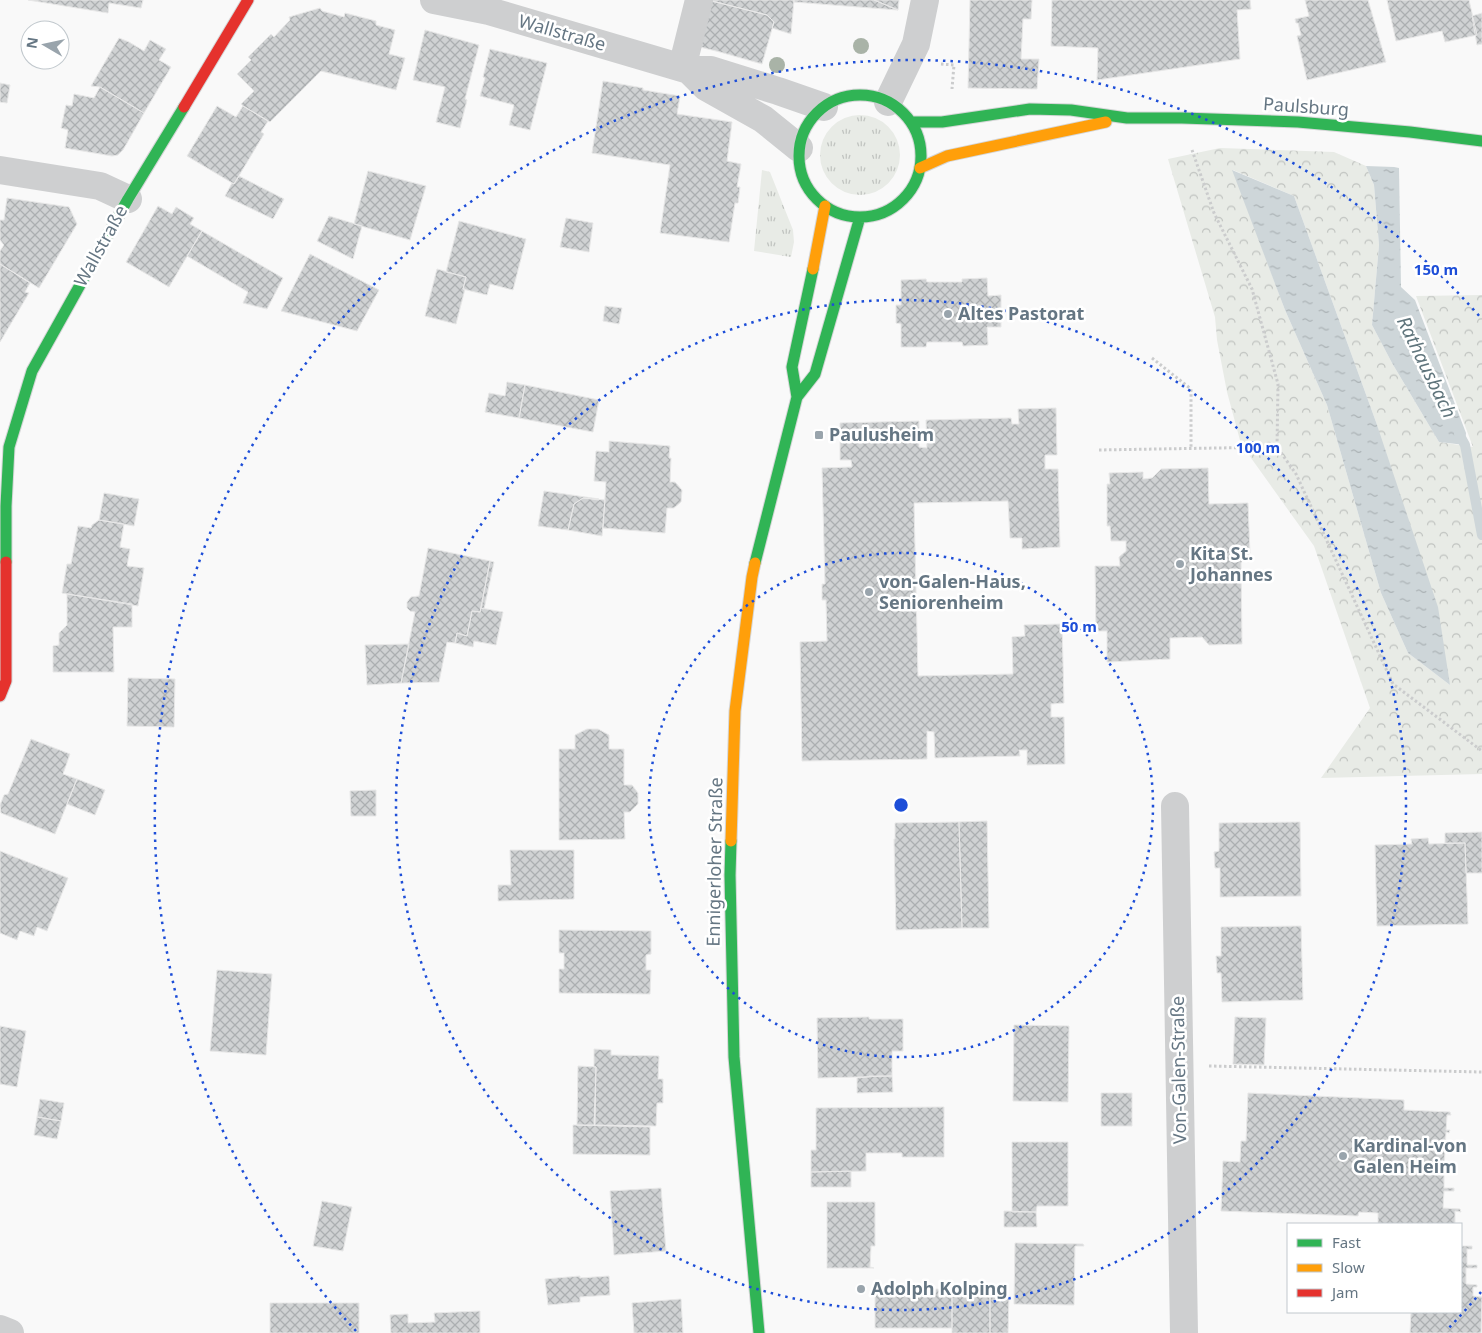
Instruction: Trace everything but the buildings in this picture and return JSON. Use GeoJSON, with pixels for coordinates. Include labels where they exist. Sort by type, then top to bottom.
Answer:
{"type":"FeatureCollection","features":[{"type":"Feature","properties":{"kind":"main road","name":"Wallstraße"},"geometry":{"type":"LineString","coordinates":[[0,696],[6,681],[3,506],[9,447],[32,371],[128,199],[248,0]]}},
{"type":"Feature","properties":{"kind":"main road"},"geometry":{"type":"LineString","coordinates":[[855,95],[872,96],[888,102],[901,110],[911,122],[918,137],[921,152],[920,168],[914,184],[905,198],[892,209],[876,215],[860,217],[841,214],[825,206],[812,195],[804,181],[800,165],[800,148],[804,133],[812,118],[824,107],[838,99],[855,95]]}},
{"type":"Feature","properties":{"kind":"main road","name":"Paulsburg"},"geometry":{"type":"LineString","coordinates":[[911,122],[942,122],[1030,109],[1072,110],[1127,118],[1298,122],[1410,132],[1482,141]]}},
{"type":"Feature","properties":{"kind":"main road","name":"Paulsburg"},"geometry":{"type":"LineString","coordinates":[[920,168],[947,156],[1127,118]]}},
{"type":"Feature","properties":{"kind":"main road","name":"Ennigerloher Straße"},"geometry":{"type":"LineString","coordinates":[[759,1333],[734,1057],[730,875],[735,711],[752,578],[797,397],[792,368],[825,206]]}},
{"type":"Feature","properties":{"kind":"main road","name":"Ennigerloher Straße"},"geometry":{"type":"LineString","coordinates":[[797,397],[815,374],[860,217]]}},
{"type":"Feature","properties":{"kind":"street","name":"Wallstraße"},"geometry":{"type":"LineString","coordinates":[[434,0],[489,11],[686,69],[711,70],[778,90],[824,107]]}},
{"type":"Feature","properties":{"kind":"street"},"geometry":{"type":"LineString","coordinates":[[686,69],[699,0]]}},
{"type":"Feature","properties":{"kind":"street"},"geometry":{"type":"LineString","coordinates":[[888,102],[916,44],[925,0]]}},
{"type":"Feature","properties":{"kind":"street","name":"Wallstraße"},"geometry":{"type":"LineString","coordinates":[[686,69],[706,87],[763,119],[800,148]]}},
{"type":"Feature","properties":{"kind":"street"},"geometry":{"type":"LineString","coordinates":[[0,170],[100,186],[128,199]]}},
{"type":"Feature","properties":{"kind":"street","name":"Von-Galen-Straße"},"geometry":{"type":"LineString","coordinates":[[1175,806],[1184,1333]]}},
{"type":"Feature","properties":{"kind":"street"},"geometry":{"type":"LineString","coordinates":[[0,1329],[10,1333]]}},
{"type":"Feature","properties":{"kind":"path"},"geometry":{"type":"LineString","coordinates":[[908,61],[954,65],[951,95],[967,97],[971,118]]}},
{"type":"Feature","properties":{"kind":"path"},"geometry":{"type":"LineString","coordinates":[[1182,118],[1214,213],[1252,289],[1278,384],[1277,447],[1296,474],[1393,684],[1480,750]]}},
{"type":"Feature","properties":{"kind":"path"},"geometry":{"type":"LineString","coordinates":[[1152,358],[1191,390],[1191,449]]}},
{"type":"Feature","properties":{"kind":"path"},"geometry":{"type":"LineString","coordinates":[[1099,450],[1277,447]]}},
{"type":"Feature","properties":{"kind":"path"},"geometry":{"type":"LineString","coordinates":[[1179,1065],[1482,1072]]}},
{"type":"Feature","properties":{"kind":"green space"},"geometry":{"type":"Polygon","coordinates":[[[860,115],[875,118],[888,127],[897,140],[900,155],[897,170],[888,183],[875,192],[860,195],[845,192],[832,183],[823,170],[820,155],[823,140],[832,127],[845,118],[860,115]]]}},
{"type":"Feature","properties":{"kind":"green space"},"geometry":{"type":"Polygon","coordinates":[[[1220,148],[1334,152],[1366,166],[1374,185],[1379,245],[1372,325],[1392,363],[1439,442],[1473,447],[1416,296],[1482,295],[1482,774],[1321,778],[1370,708],[1314,546],[1241,444],[1227,392],[1217,340],[1215,317],[1168,159],[1220,148]],[[1233,170],[1285,310],[1327,405],[1381,593],[1408,653],[1450,685],[1376,422],[1294,196],[1233,170]]]}},
{"type":"Feature","properties":{"kind":"green space"},"geometry":{"type":"Polygon","coordinates":[[[762,170],[770,172],[793,230],[794,242],[791,257],[754,251],[762,170]]]}},
{"type":"Feature","properties":{"kind":"water"},"geometry":{"type":"Polygon","coordinates":[[[1366,166],[1399,168],[1401,287],[1415,300],[1466,433],[1465,445],[1439,442],[1392,363],[1372,325],[1379,245],[1374,185],[1366,166]]]}},
{"type":"Feature","properties":{"kind":"water"},"geometry":{"type":"Polygon","coordinates":[[[1232,170],[1294,196],[1376,422],[1438,607],[1450,685],[1408,653],[1381,593],[1327,405],[1285,310],[1232,170]]]}},
{"type":"Feature","properties":{"kind":"waterway","name":"Rathausbach"},"geometry":{"type":"LineString","coordinates":[[1459,434],[1465,445],[1482,535]]}},
{"type":"Feature","properties":{"kind":"traffic: fast"},"geometry":{"type":"LineString","coordinates":[[860,95],[872,96],[883,100],[894,105],[903,113],[911,122],[916,133],[920,144],[921,156],[920,168],[916,179],[911,190],[903,199],[894,207],[883,212],[872,216],[860,217],[848,216],[837,212],[826,207],[817,199],[809,190],[804,179],[800,168],[799,156],[800,144],[804,133],[809,122],[817,113],[826,105],[837,100],[848,96],[860,95]]}},
{"type":"Feature","properties":{"kind":"traffic: fast"},"geometry":{"type":"LineString","coordinates":[[6,562],[9,447],[32,371],[128,199],[184,107]]}},
{"type":"Feature","properties":{"kind":"traffic: fast"},"geometry":{"type":"LineString","coordinates":[[911,122],[942,122],[1030,109],[1071,110],[1127,118],[1298,122],[1410,132],[1482,141]]}},
{"type":"Feature","properties":{"kind":"traffic: fast"},"geometry":{"type":"LineString","coordinates":[[797,397],[815,374],[860,217]]}},
{"type":"Feature","properties":{"kind":"traffic: fast"},"geometry":{"type":"LineString","coordinates":[[755,563],[797,397],[792,367],[813,269]]}},
{"type":"Feature","properties":{"kind":"traffic: fast"},"geometry":{"type":"LineString","coordinates":[[731,841],[734,1057],[759,1333]]}},
{"type":"Feature","properties":{"kind":"traffic: slow"},"geometry":{"type":"LineString","coordinates":[[920,168],[947,156],[1106,122]]}},
{"type":"Feature","properties":{"kind":"traffic: slow"},"geometry":{"type":"LineString","coordinates":[[813,269],[825,206]]}},
{"type":"Feature","properties":{"kind":"traffic: slow"},"geometry":{"type":"LineString","coordinates":[[731,841],[735,711],[755,563]]}},
{"type":"Feature","properties":{"kind":"traffic: jam"},"geometry":{"type":"LineString","coordinates":[[184,107],[248,0]]}},
{"type":"Feature","properties":{"kind":"traffic: jam"},"geometry":{"type":"LineString","coordinates":[[0,696],[6,681],[6,562]]}},
{"type":"Feature","properties":{"kind":"place","name":"Altes Pastorat"},"geometry":{"type":"Point","coordinates":[948,314]}},
{"type":"Feature","properties":{"kind":"place","name":"Paulusheim"},"geometry":{"type":"Point","coordinates":[819,435]}},
{"type":"Feature","properties":{"kind":"place","name":"Kita St. Johannes"},"geometry":{"type":"Point","coordinates":[1180,564]}},
{"type":"Feature","properties":{"kind":"place","name":"von-Galen-Haus, Seniorenheim"},"geometry":{"type":"Point","coordinates":[869,592]}},
{"type":"Feature","properties":{"kind":"place","name":"Kardinal-von Galen Heim"},"geometry":{"type":"Point","coordinates":[1343,1156]}},
{"type":"Feature","properties":{"kind":"place","name":"Adolph Kolping"},"geometry":{"type":"Point","coordinates":[861,1289]}}]}
